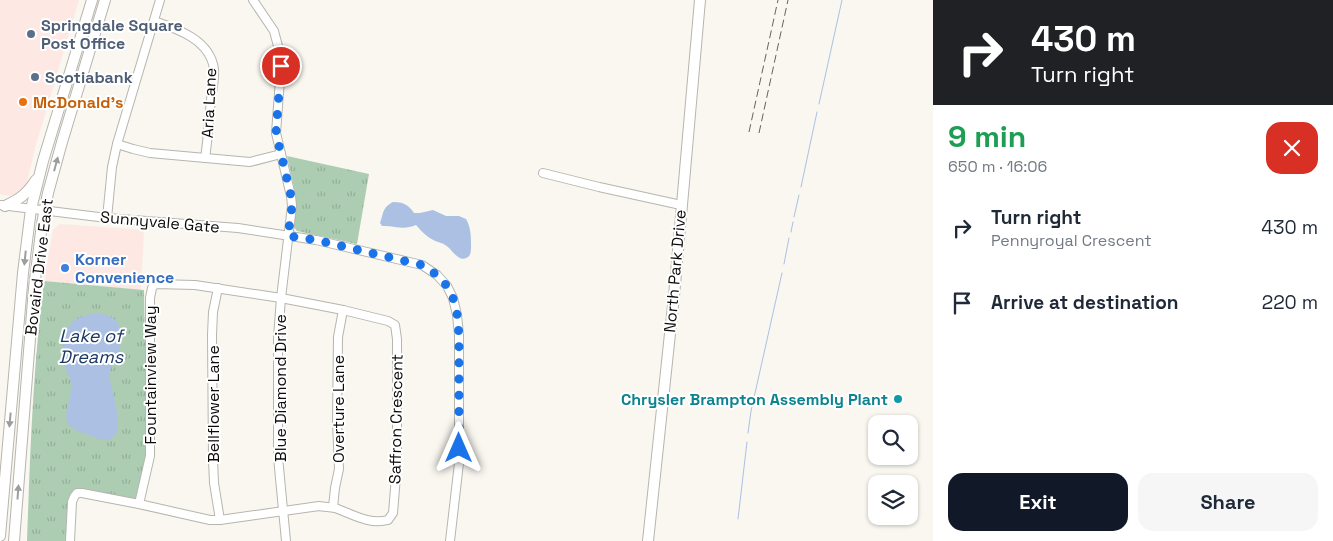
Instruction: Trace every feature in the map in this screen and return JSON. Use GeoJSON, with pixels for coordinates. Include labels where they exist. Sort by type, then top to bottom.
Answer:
{"type":"FeatureCollection","features":[{"type":"Feature","properties":{"kind":"main road","name":"Bovaird Drive East"},"geometry":{"type":"LineString","coordinates":[[0,536],[22,282],[31,210],[40,172],[92,0]]}},
{"type":"Feature","properties":{"kind":"main road","name":"Bovaird Drive East"},"geometry":{"type":"LineString","coordinates":[[14,541],[34,288],[45,211],[62,142],[104,0]]}},
{"type":"Feature","properties":{"kind":"main road","name":"North Park Drive"},"geometry":{"type":"LineString","coordinates":[[648,541],[674,296],[700,0]]}},
{"type":"Feature","properties":{"kind":"main road"},"geometry":{"type":"LineString","coordinates":[[2,206],[21,198],[28,192],[40,172]]}},
{"type":"Feature","properties":{"kind":"street"},"geometry":{"type":"LineString","coordinates":[[107,218],[112,167],[117,144],[160,0]]}},
{"type":"Feature","properties":{"kind":"street","name":"Blue Diamond Drive"},"geometry":{"type":"LineString","coordinates":[[253,0],[274,31],[279,50],[281,66],[276,133],[292,201],[278,336],[278,456],[286,541]]}},
{"type":"Feature","properties":{"kind":"street","name":"Aria Lane"},"geometry":{"type":"LineString","coordinates":[[154,22],[186,33],[204,47],[210,57],[214,69],[205,158]]}},
{"type":"Feature","properties":{"kind":"street"},"geometry":{"type":"LineString","coordinates":[[117,144],[150,153],[250,162],[281,154]]}},
{"type":"Feature","properties":{"kind":"street"},"geometry":{"type":"LineString","coordinates":[[543,173],[681,205]]}},
{"type":"Feature","properties":{"kind":"street","name":"Sunnyvale Gate"},"geometry":{"type":"LineString","coordinates":[[2,206],[107,218],[238,228],[316,240],[422,265],[437,275],[447,286],[453,298],[459,335],[459,454],[450,541]]}},
{"type":"Feature","properties":{"kind":"street","name":"Fountainview Way"},"geometry":{"type":"LineString","coordinates":[[139,504],[150,456],[150,298],[152,288],[155,284],[164,283],[195,285],[281,298]]}},
{"type":"Feature","properties":{"kind":"street","name":"Bellflower Lane"},"geometry":{"type":"LineString","coordinates":[[218,288],[213,312],[212,335],[213,458],[214,483],[220,520]]}},
{"type":"Feature","properties":{"kind":"street","name":"Saffron Crescent"},"geometry":{"type":"LineString","coordinates":[[70,541],[72,502],[77,493],[139,504],[210,520],[319,506],[333,508],[368,520],[380,522],[388,520],[393,513],[397,464],[398,339],[395,325],[388,321],[343,310],[281,298]]}},
{"type":"Feature","properties":{"kind":"street","name":"Overture Lane"},"geometry":{"type":"LineString","coordinates":[[333,508],[339,469],[338,337],[343,310]]}},
{"type":"Feature","properties":{"kind":"shaded area"},"geometry":{"type":"Polygon","coordinates":[[[0,0],[79,0],[35,148],[26,187],[10,196],[0,194],[0,0]]]}},
{"type":"Feature","properties":{"kind":"shaded area"},"geometry":{"type":"Polygon","coordinates":[[[60,224],[144,230],[141,290],[44,281],[53,230],[60,224]]]}},
{"type":"Feature","properties":{"kind":"green space"},"geometry":{"type":"Polygon","coordinates":[[[287,156],[369,174],[357,244],[297,231],[294,227],[295,192],[287,156]]]}},
{"type":"Feature","properties":{"kind":"green space"},"geometry":{"type":"Polygon","coordinates":[[[44,281],[144,290],[147,452],[138,496],[134,499],[81,490],[70,499],[66,541],[27,541],[35,378],[44,281]]]}},
{"type":"Feature","properties":{"kind":"water"},"geometry":{"type":"Polygon","coordinates":[[[393,202],[405,205],[414,213],[433,210],[446,216],[459,216],[466,219],[471,235],[471,251],[469,256],[464,259],[458,257],[444,244],[435,241],[423,233],[416,225],[403,228],[382,226],[380,223],[384,211],[393,202]]]}},
{"type":"Feature","properties":{"kind":"water","name":"Lake of Dreams"},"geometry":{"type":"Polygon","coordinates":[[[99,313],[115,319],[120,328],[121,337],[118,354],[110,375],[118,424],[116,433],[112,438],[105,440],[98,439],[70,426],[66,415],[71,385],[63,359],[64,340],[69,326],[79,318],[99,313]]]}},
{"type":"Feature","properties":{"kind":"waterway"},"geometry":{"type":"LineString","coordinates":[[819,104],[842,0]]}},
{"type":"Feature","properties":{"kind":"waterway"},"geometry":{"type":"LineString","coordinates":[[801,187],[817,112]]}},
{"type":"Feature","properties":{"kind":"waterway"},"geometry":{"type":"LineString","coordinates":[[794,217],[799,195]]}},
{"type":"Feature","properties":{"kind":"waterway"},"geometry":{"type":"LineString","coordinates":[[791,232],[793,222]]}},
{"type":"Feature","properties":{"kind":"waterway"},"geometry":{"type":"LineString","coordinates":[[784,264],[789,238]]}},
{"type":"Feature","properties":{"kind":"waterway"},"geometry":{"type":"LineString","coordinates":[[748,433],[751,411],[782,273]]}},
{"type":"Feature","properties":{"kind":"waterway"},"geometry":{"type":"LineString","coordinates":[[738,519],[747,442]]}},
{"type":"Feature","properties":{"kind":"railway"},"geometry":{"type":"LineString","coordinates":[[749,132],[778,0]]}},
{"type":"Feature","properties":{"kind":"railway"},"geometry":{"type":"LineString","coordinates":[[759,133],[788,0]]}},
{"type":"Feature","properties":{"kind":"place","name":"Springdale Square Post Office"},"geometry":{"type":"Point","coordinates":[31,34]}},
{"type":"Feature","properties":{"kind":"place","name":"Scotiabank"},"geometry":{"type":"Point","coordinates":[35,77]}},
{"type":"Feature","properties":{"kind":"place","name":"McDonald's"},"geometry":{"type":"Point","coordinates":[23,102]}},
{"type":"Feature","properties":{"kind":"place","name":"Korner Convenience"},"geometry":{"type":"Point","coordinates":[65,268]}},
{"type":"Feature","properties":{"kind":"place","name":"Chrysler Brampton Assembly Plant"},"geometry":{"type":"Point","coordinates":[898,399]}},
{"type":"Feature","properties":{"kind":"route"},"geometry":{"type":"LineString","coordinates":[[281,66],[276,133],[291,196],[292,206],[288,236],[364,250],[422,265],[437,275],[447,286],[453,298],[457,314],[459,335],[459,448]]}}]}
